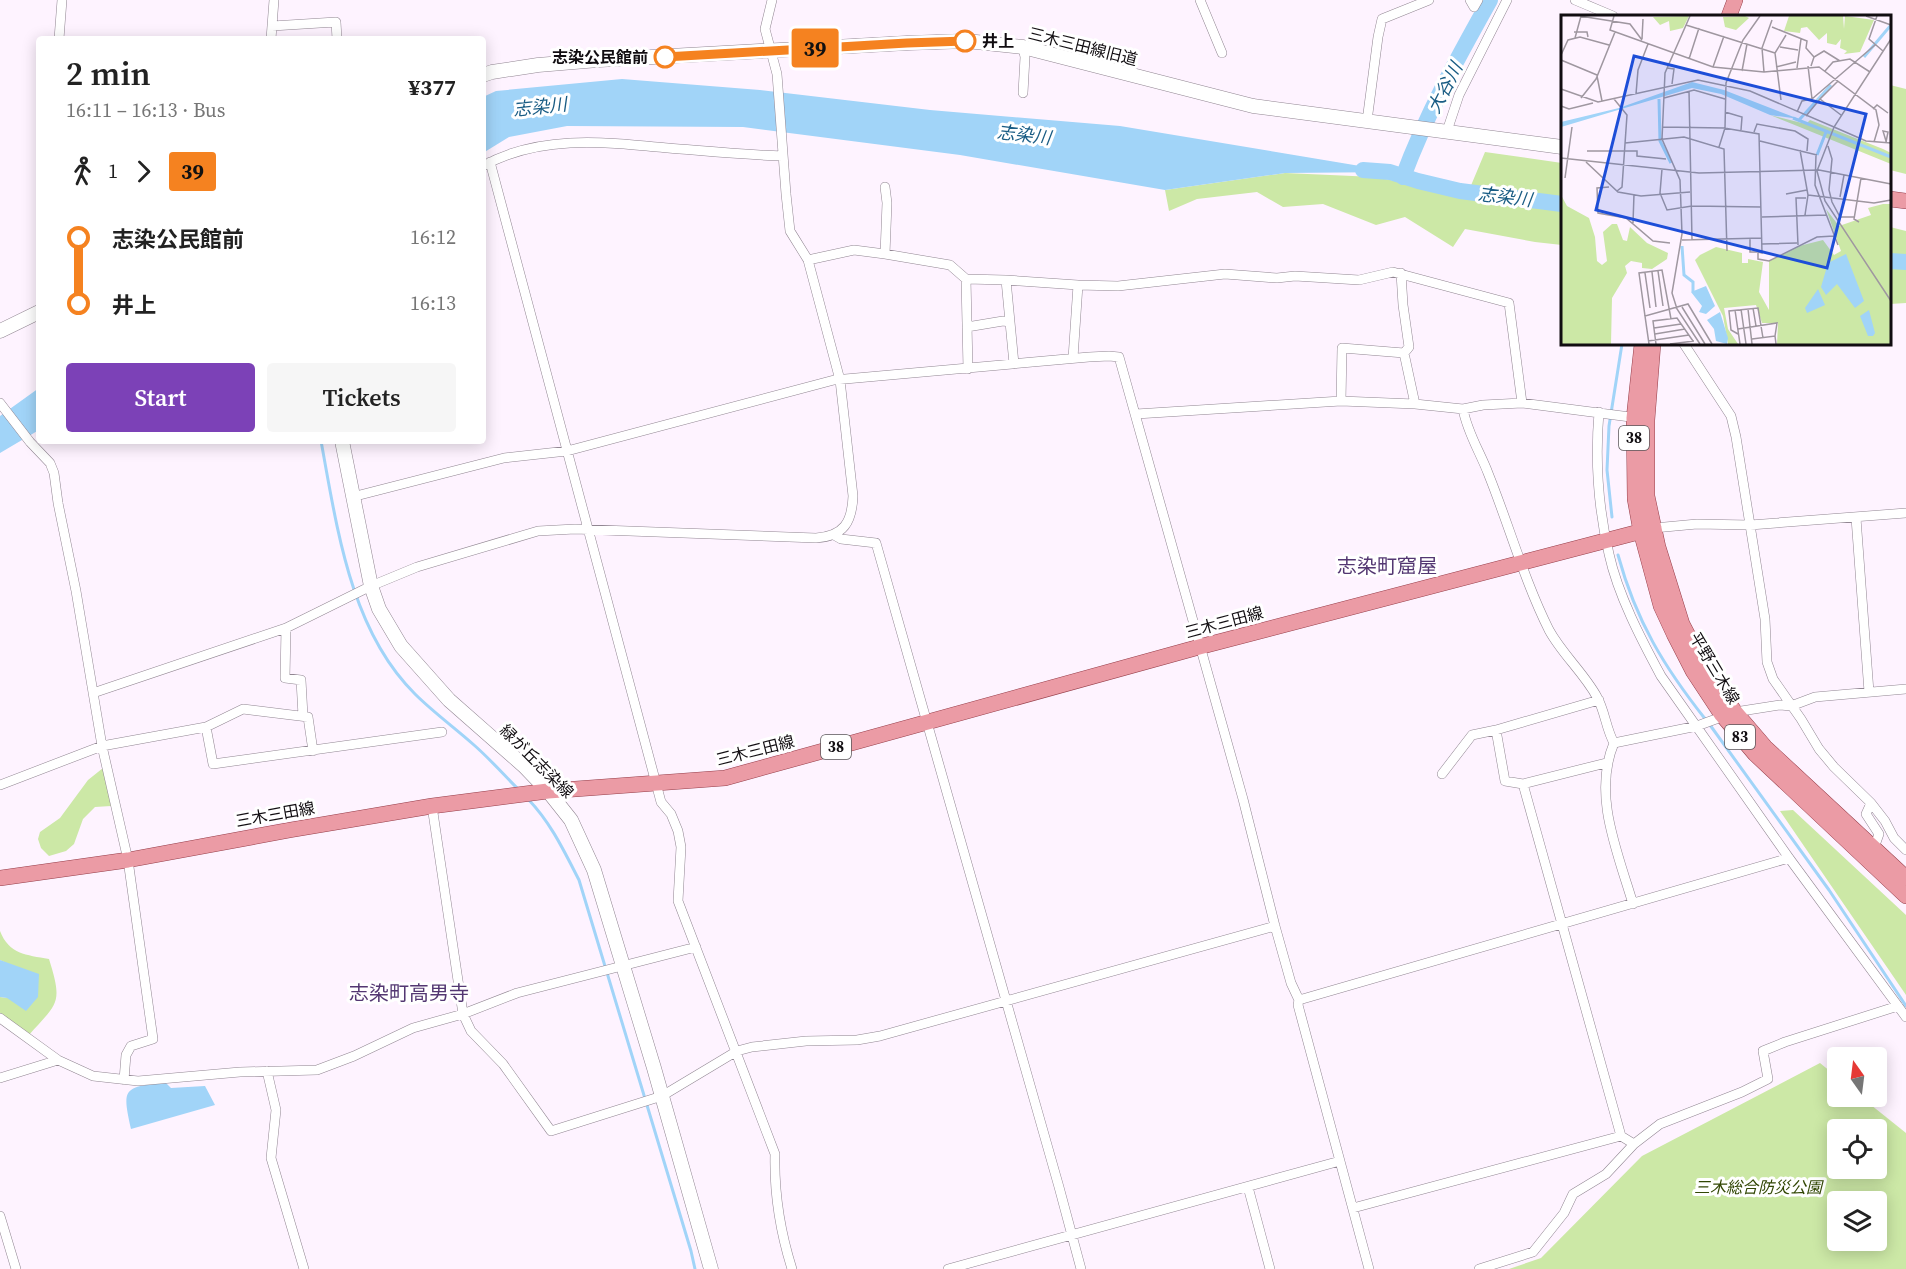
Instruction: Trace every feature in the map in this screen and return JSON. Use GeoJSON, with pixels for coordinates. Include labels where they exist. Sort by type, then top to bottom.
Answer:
{"type":"FeatureCollection","features":[{"type":"Feature","properties":{"kind":"main road"},"geometry":{"type":"LineString","coordinates":[[1729,15],[1735,0]]}},
{"type":"Feature","properties":{"kind":"main road"},"geometry":{"type":"LineString","coordinates":[[1891,199],[1906,201]]}},
{"type":"Feature","properties":{"kind":"main road","name":"38"},"geometry":{"type":"LineString","coordinates":[[1642,345],[1640,419],[1647,496],[1647,530]]}},
{"type":"Feature","properties":{"kind":"main road","name":"38"},"geometry":{"type":"LineString","coordinates":[[1640,419],[1653,345]]}},
{"type":"Feature","properties":{"kind":"main road","name":"三木三田線"},"geometry":{"type":"LineString","coordinates":[[0,878],[128,860],[432,806],[548,791],[725,778],[1199,647],[1647,530]]}},
{"type":"Feature","properties":{"kind":"main road","name":"平野三木線"},"geometry":{"type":"LineString","coordinates":[[1647,530],[1658,547],[1682,624],[1729,713],[1755,754],[1906,896]]}},
{"type":"Feature","properties":{"kind":"main road","name":"平野三木線"},"geometry":{"type":"LineString","coordinates":[[1729,713],[1906,878]]}},
{"type":"Feature","properties":{"kind":"street"},"geometry":{"type":"LineString","coordinates":[[59,36],[62,0]]}},
{"type":"Feature","properties":{"kind":"street"},"geometry":{"type":"LineString","coordinates":[[271,36],[274,0]]}},
{"type":"Feature","properties":{"kind":"street"},"geometry":{"type":"LineString","coordinates":[[93,693],[286,628],[370,586],[417,567],[538,531],[575,529],[816,537],[834,535],[847,524],[852,513],[853,496],[840,380],[808,260],[790,231],[777,74],[765,28],[772,0]]}},
{"type":"Feature","properties":{"kind":"street"},"geometry":{"type":"LineString","coordinates":[[1200,0],[1222,53]]}},
{"type":"Feature","properties":{"kind":"street"},"geometry":{"type":"LineString","coordinates":[[1367,121],[1382,19],[1429,0]]}},
{"type":"Feature","properties":{"kind":"street"},"geometry":{"type":"LineString","coordinates":[[1470,0],[1474,8],[1478,0]]}},
{"type":"Feature","properties":{"kind":"street"},"geometry":{"type":"LineString","coordinates":[[1448,131],[1459,95],[1508,0]]}},
{"type":"Feature","properties":{"kind":"street"},"geometry":{"type":"LineString","coordinates":[[1575,0],[1611,15]]}},
{"type":"Feature","properties":{"kind":"street"},"geometry":{"type":"LineString","coordinates":[[272,26],[336,22],[337,36]]}},
{"type":"Feature","properties":{"kind":"street","name":"三木三田線旧道"},"geometry":{"type":"LineString","coordinates":[[486,74],[538,65],[967,41],[1023,47],[1253,106],[1561,147]]}},
{"type":"Feature","properties":{"kind":"street"},"geometry":{"type":"LineString","coordinates":[[1023,47],[1025,57],[1023,93]]}},
{"type":"Feature","properties":{"kind":"street"},"geometry":{"type":"LineString","coordinates":[[783,156],[589,142],[527,148],[486,164],[589,530],[661,802],[671,814],[678,831],[681,847],[678,901],[775,1154],[774,1185],[784,1245],[792,1269]]}},
{"type":"Feature","properties":{"kind":"street"},"geometry":{"type":"LineString","coordinates":[[885,187],[887,203],[885,254]]}},
{"type":"Feature","properties":{"kind":"street"},"geometry":{"type":"LineString","coordinates":[[808,260],[854,250],[950,265],[966,279],[1118,286],[1226,274],[1359,280],[1393,272],[1401,273],[1509,303],[1522,403]]}},
{"type":"Feature","properties":{"kind":"street"},"geometry":{"type":"LineString","coordinates":[[1341,400],[1342,348],[1404,352],[1409,347],[1401,273]]}},
{"type":"Feature","properties":{"kind":"street"},"geometry":{"type":"LineString","coordinates":[[966,279],[968,369]]}},
{"type":"Feature","properties":{"kind":"street"},"geometry":{"type":"LineString","coordinates":[[1006,280],[1014,364]]}},
{"type":"Feature","properties":{"kind":"street"},"geometry":{"type":"LineString","coordinates":[[1073,358],[1078,285]]}},
{"type":"Feature","properties":{"kind":"street"},"geometry":{"type":"LineString","coordinates":[[0,331],[36,313]]}},
{"type":"Feature","properties":{"kind":"street"},"geometry":{"type":"LineString","coordinates":[[968,327],[1003,321],[1010,322]]}},
{"type":"Feature","properties":{"kind":"street"},"geometry":{"type":"LineString","coordinates":[[1685,345],[1731,416],[1765,619],[1767,662],[1773,679],[1819,749],[1871,803],[1894,838],[1906,850]]}},
{"type":"Feature","properties":{"kind":"street"},"geometry":{"type":"LineString","coordinates":[[1404,352],[1415,404]]}},
{"type":"Feature","properties":{"kind":"street"},"geometry":{"type":"LineString","coordinates":[[352,497],[504,458],[567,451],[834,380],[1073,358],[1119,357],[1243,799],[1275,926],[1291,983],[1299,1000],[1298,1005],[1369,1269]]}},
{"type":"Feature","properties":{"kind":"street"},"geometry":{"type":"LineString","coordinates":[[1136,414],[1341,400],[1463,409],[1483,405],[1522,403],[1640,419]]}},
{"type":"Feature","properties":{"kind":"street"},"geometry":{"type":"LineString","coordinates":[[0,403],[30,442],[50,463],[54,473],[102,746],[128,860],[153,1038],[131,1046],[126,1055],[124,1080]]}},
{"type":"Feature","properties":{"kind":"street"},"geometry":{"type":"LineString","coordinates":[[1463,409],[1465,420],[1488,471],[1521,563],[1551,632],[1599,700],[1607,730],[1614,743]]}},
{"type":"Feature","properties":{"kind":"street"},"geometry":{"type":"LineString","coordinates":[[1601,412],[1596,467],[1606,540],[1615,577],[1647,650],[1661,676],[1789,858],[1906,1017]]}},
{"type":"Feature","properties":{"kind":"street","name":"緑が丘志染線"},"geometry":{"type":"LineString","coordinates":[[343,444],[370,586],[379,609],[401,646],[449,700],[524,766],[548,791],[571,820],[594,870],[711,1269]]}},
{"type":"Feature","properties":{"kind":"street"},"geometry":{"type":"LineString","coordinates":[[1647,530],[1697,524],[1750,525],[1906,513]]}},
{"type":"Feature","properties":{"kind":"street"},"geometry":{"type":"LineString","coordinates":[[1856,518],[1869,692]]}},
{"type":"Feature","properties":{"kind":"street"},"geometry":{"type":"LineString","coordinates":[[834,535],[841,539],[876,543],[1081,1269]]}},
{"type":"Feature","properties":{"kind":"street"},"geometry":{"type":"LineString","coordinates":[[286,628],[285,678],[301,680],[303,716]]}},
{"type":"Feature","properties":{"kind":"street"},"geometry":{"type":"LineString","coordinates":[[1614,743],[1697,726],[1729,713],[1780,705],[1791,706],[1815,697],[1906,689]]}},
{"type":"Feature","properties":{"kind":"street"},"geometry":{"type":"LineString","coordinates":[[1442,774],[1472,735],[1599,700]]}},
{"type":"Feature","properties":{"kind":"street"},"geometry":{"type":"LineString","coordinates":[[0,785],[102,746],[206,726],[243,710],[308,717],[313,750]]}},
{"type":"Feature","properties":{"kind":"street"},"geometry":{"type":"LineString","coordinates":[[206,726],[213,765],[442,732]]}},
{"type":"Feature","properties":{"kind":"street"},"geometry":{"type":"LineString","coordinates":[[1496,730],[1505,781],[1523,784],[1606,763]]}},
{"type":"Feature","properties":{"kind":"street"},"geometry":{"type":"LineString","coordinates":[[1614,743],[1606,763],[1605,803],[1633,904]]}},
{"type":"Feature","properties":{"kind":"street"},"geometry":{"type":"LineString","coordinates":[[1523,784],[1621,1136],[1634,1144]]}},
{"type":"Feature","properties":{"kind":"street"},"geometry":{"type":"LineString","coordinates":[[1871,803],[1866,814],[1879,834],[1874,848]]}},
{"type":"Feature","properties":{"kind":"street"},"geometry":{"type":"LineString","coordinates":[[432,806],[463,1014],[471,1031],[503,1064],[551,1131],[662,1096],[737,1051],[752,1047],[806,1041],[857,1040],[880,1036],[1006,999],[1275,926]]}},
{"type":"Feature","properties":{"kind":"street"},"geometry":{"type":"LineString","coordinates":[[1299,1000],[1789,858]]}},
{"type":"Feature","properties":{"kind":"street"},"geometry":{"type":"LineString","coordinates":[[0,1018],[58,1060],[93,1076],[138,1081],[267,1071],[317,1070],[354,1056],[413,1028],[463,1014],[517,993],[696,947]]}},
{"type":"Feature","properties":{"kind":"street"},"geometry":{"type":"LineString","coordinates":[[1479,1269],[1533,1252],[1564,1213],[1573,1194],[1606,1174],[1634,1144],[1660,1124],[1742,1092],[1768,1079],[1763,1052],[1785,1042],[1898,1006]]}},
{"type":"Feature","properties":{"kind":"street"},"geometry":{"type":"LineString","coordinates":[[0,1078],[58,1060]]}},
{"type":"Feature","properties":{"kind":"street"},"geometry":{"type":"LineString","coordinates":[[267,1071],[276,1110],[271,1158],[304,1269]]}},
{"type":"Feature","properties":{"kind":"street"},"geometry":{"type":"LineString","coordinates":[[1353,1208],[1621,1136]]}},
{"type":"Feature","properties":{"kind":"street"},"geometry":{"type":"LineString","coordinates":[[948,1269],[1340,1161]]}},
{"type":"Feature","properties":{"kind":"street"},"geometry":{"type":"LineString","coordinates":[[1248,1186],[1270,1269]]}},
{"type":"Feature","properties":{"kind":"street"},"geometry":{"type":"LineString","coordinates":[[0,1216],[16,1269]]}},
{"type":"Feature","properties":{"kind":"green space"},"geometry":{"type":"Polygon","coordinates":[[[1891,85],[1906,89],[1906,174],[1891,170],[1891,85]]]}},
{"type":"Feature","properties":{"kind":"green space"},"geometry":{"type":"Polygon","coordinates":[[[1485,152],[1561,163],[1561,245],[1465,229],[1453,247],[1405,217],[1376,225],[1323,204],[1283,207],[1257,192],[1197,199],[1169,211],[1165,190],[1285,173],[1375,177],[1467,195],[1485,152]]]}},
{"type":"Feature","properties":{"kind":"green space"},"geometry":{"type":"Polygon","coordinates":[[[1891,227],[1906,231],[1906,303],[1891,304],[1891,227]]]}},
{"type":"Feature","properties":{"kind":"green space"},"geometry":{"type":"Polygon","coordinates":[[[103,768],[111,806],[95,807],[83,819],[74,844],[66,851],[49,856],[41,848],[38,839],[40,832],[60,818],[88,780],[103,768]]]}},
{"type":"Feature","properties":{"kind":"green space"},"geometry":{"type":"Polygon","coordinates":[[[1793,810],[1906,915],[1906,995],[1780,811],[1793,810]]]}},
{"type":"Feature","properties":{"kind":"green space"},"geometry":{"type":"Polygon","coordinates":[[[0,931],[13,949],[49,959],[56,985],[55,1002],[29,1035],[0,1013],[0,997],[7,998],[4,962],[0,960],[0,931]]]}},
{"type":"Feature","properties":{"kind":"green space","name":"三木総合防災公園"},"geometry":{"type":"Polygon","coordinates":[[[1820,1063],[1827,1069],[1827,1107],[1874,1107],[1906,1133],[1906,1269],[1509,1269],[1541,1258],[1642,1156],[1820,1063]]]}},
{"type":"Feature","properties":{"kind":"water"},"geometry":{"type":"Polygon","coordinates":[[[622,79],[760,90],[930,110],[1120,126],[1396,172],[1285,173],[1165,190],[960,155],[743,127],[567,126],[509,137],[486,151],[486,96],[496,91],[622,79]]]}},
{"type":"Feature","properties":{"kind":"water"},"geometry":{"type":"Polygon","coordinates":[[[36,390],[36,432],[0,453],[0,416],[36,390]]]}},
{"type":"Feature","properties":{"kind":"water"},"geometry":{"type":"Polygon","coordinates":[[[0,960],[39,974],[38,997],[26,1011],[7,998],[0,997],[0,960]]]}},
{"type":"Feature","properties":{"kind":"water"},"geometry":{"type":"Polygon","coordinates":[[[165,1082],[171,1088],[205,1086],[215,1105],[131,1129],[126,1104],[129,1092],[141,1086],[165,1082]]]}},
{"type":"Feature","properties":{"kind":"waterway","name":"大谷川"},"geometry":{"type":"LineString","coordinates":[[1403,177],[1432,109],[1490,0]]}},
{"type":"Feature","properties":{"kind":"waterway","name":"志染川"},"geometry":{"type":"LineString","coordinates":[[1363,170],[1390,172],[1460,191],[1561,204]]}},
{"type":"Feature","properties":{"kind":"waterway","name":"志染川"},"geometry":{"type":"LineString","coordinates":[[1891,261],[1906,262]]}},
{"type":"Feature","properties":{"kind":"waterway"},"geometry":{"type":"LineString","coordinates":[[1612,517],[1607,470],[1609,426],[1622,345]]}},
{"type":"Feature","properties":{"kind":"waterway"},"geometry":{"type":"LineString","coordinates":[[322,444],[333,508],[350,576],[375,640],[393,668],[415,694],[480,750],[519,790]]}},
{"type":"Feature","properties":{"kind":"waterway"},"geometry":{"type":"LineString","coordinates":[[1618,555],[1633,601],[1653,642],[1664,662],[1706,720]]}},
{"type":"Feature","properties":{"kind":"waterway"},"geometry":{"type":"LineString","coordinates":[[1710,725],[1829,890],[1906,1006]]}},
{"type":"Feature","properties":{"kind":"waterway"},"geometry":{"type":"LineString","coordinates":[[528,799],[550,828],[579,880],[695,1269]]}},
{"type":"Feature","properties":{"kind":"bus line","name":"39"},"geometry":{"type":"LineString","coordinates":[[665,57],[965,41]]}},
{"type":"Feature","properties":{"kind":"place","name":"井上"},"geometry":{"type":"Point","coordinates":[965,41]}},
{"type":"Feature","properties":{"kind":"place","name":"志染公民館前"},"geometry":{"type":"Point","coordinates":[665,57]}},
{"type":"Feature","properties":{"kind":"district","name":"志染町窟屋"},"geometry":{"type":"Point","coordinates":[1387,566]}},
{"type":"Feature","properties":{"kind":"district","name":"志染町高男寺"},"geometry":{"type":"Point","coordinates":[409,993]}}]}
